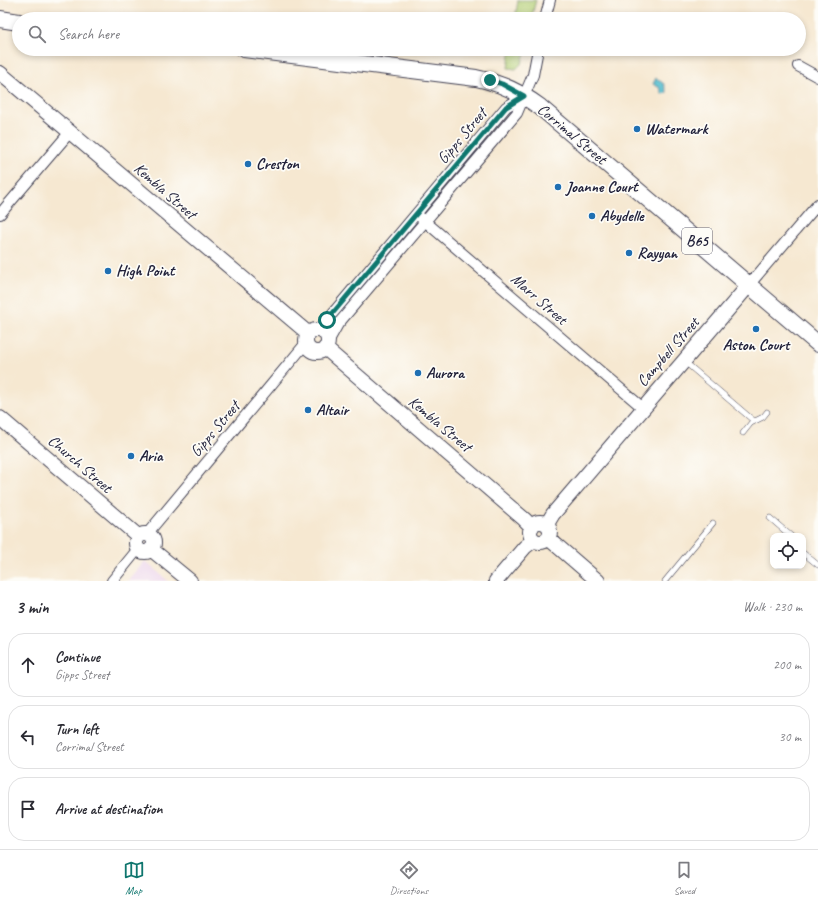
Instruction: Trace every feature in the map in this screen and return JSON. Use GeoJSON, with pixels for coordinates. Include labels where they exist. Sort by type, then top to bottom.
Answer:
{"type":"FeatureCollection","features":[{"type":"Feature","properties":{"kind":"main road"},"geometry":{"type":"LineString","coordinates":[[1,20],[12,21]]}},
{"type":"Feature","properties":{"kind":"main road","name":"Corrimal Street"},"geometry":{"type":"LineString","coordinates":[[300,56],[476,78],[502,84],[524,96],[540,107],[818,344]]}},
{"type":"Feature","properties":{"kind":"street"},"geometry":{"type":"LineString","coordinates":[[547,12],[550,0]]}},
{"type":"Feature","properties":{"kind":"street"},"geometry":{"type":"LineString","coordinates":[[524,96],[533,75],[537,56]]}},
{"type":"Feature","properties":{"kind":"street"},"geometry":{"type":"LineString","coordinates":[[798,66],[818,77]]}},
{"type":"Feature","properties":{"kind":"street","name":"Kembla Street"},"geometry":{"type":"LineString","coordinates":[[0,73],[310,336]]}},
{"type":"Feature","properties":{"kind":"street","name":"Gipps Street"},"geometry":{"type":"LineString","coordinates":[[112,581],[310,336],[327,320],[506,107],[524,96]]}},
{"type":"Feature","properties":{"kind":"street","name":"Gipps Street"},"geometry":{"type":"LineString","coordinates":[[326,345],[338,324],[517,112],[524,96]]}},
{"type":"Feature","properties":{"kind":"street"},"geometry":{"type":"LineString","coordinates":[[0,214],[70,132]]}},
{"type":"Feature","properties":{"kind":"street","name":"Campbell Street"},"geometry":{"type":"LineString","coordinates":[[547,524],[553,514],[818,204]]}},
{"type":"Feature","properties":{"kind":"street","name":"Marr Street"},"geometry":{"type":"LineString","coordinates":[[416,213],[643,408]]}},
{"type":"Feature","properties":{"kind":"street"},"geometry":{"type":"LineString","coordinates":[[324,333],[326,336],[326,345],[318,352],[315,352],[308,348],[310,336],[324,333]]}},
{"type":"Feature","properties":{"kind":"street","name":"Kembla Street"},"geometry":{"type":"LineString","coordinates":[[326,345],[524,518],[533,533]]}},
{"type":"Feature","properties":{"kind":"street","name":"Church Street"},"geometry":{"type":"LineString","coordinates":[[0,418],[190,581]]}},
{"type":"Feature","properties":{"kind":"street"},"geometry":{"type":"LineString","coordinates":[[496,581],[525,547],[533,533],[534,524],[540,522],[547,524],[550,528],[548,538],[542,542],[533,533]]}},
{"type":"Feature","properties":{"kind":"street"},"geometry":{"type":"LineString","coordinates":[[548,538],[598,581]]}},
{"type":"Feature","properties":{"kind":"lane"},"geometry":{"type":"LineString","coordinates":[[684,361],[754,421]]}},
{"type":"Feature","properties":{"kind":"lane"},"geometry":{"type":"LineString","coordinates":[[743,433],[754,421],[762,417],[767,412]]}},
{"type":"Feature","properties":{"kind":"lane"},"geometry":{"type":"LineString","coordinates":[[770,518],[788,533]]}},
{"type":"Feature","properties":{"kind":"lane"},"geometry":{"type":"LineString","coordinates":[[665,581],[713,523]]}},
{"type":"Feature","properties":{"kind":"lane"},"geometry":{"type":"LineString","coordinates":[[806,555],[818,565]]}},
{"type":"Feature","properties":{"kind":"shaded area"},"geometry":{"type":"Polygon","coordinates":[[[145,561],[168,581],[128,581],[145,561]]]}},
{"type":"Feature","properties":{"kind":"green space"},"geometry":{"type":"Polygon","coordinates":[[[518,0],[536,0],[533,12],[516,12],[518,0]]]}},
{"type":"Feature","properties":{"kind":"green space"},"geometry":{"type":"Polygon","coordinates":[[[510,56],[524,56],[522,63],[516,69],[508,68],[510,56]]]}},
{"type":"Feature","properties":{"kind":"water"},"geometry":{"type":"Polygon","coordinates":[[[656,78],[664,84],[667,93],[662,94],[660,88],[653,84],[656,78]]]}},
{"type":"Feature","properties":{"kind":"place","name":"Watermark"},"geometry":{"type":"Point","coordinates":[637,129]}},
{"type":"Feature","properties":{"kind":"place","name":"Creston"},"geometry":{"type":"Point","coordinates":[248,164]}},
{"type":"Feature","properties":{"kind":"place","name":"Joanne Court"},"geometry":{"type":"Point","coordinates":[558,187]}},
{"type":"Feature","properties":{"kind":"place","name":"Abydelle"},"geometry":{"type":"Point","coordinates":[592,216]}},
{"type":"Feature","properties":{"kind":"place","name":"Rayyan"},"geometry":{"type":"Point","coordinates":[629,253]}},
{"type":"Feature","properties":{"kind":"place","name":"High Point"},"geometry":{"type":"Point","coordinates":[108,271]}},
{"type":"Feature","properties":{"kind":"place","name":"Aston Court"},"geometry":{"type":"Point","coordinates":[756,329]}},
{"type":"Feature","properties":{"kind":"place","name":"Aurora"},"geometry":{"type":"Point","coordinates":[418,373]}},
{"type":"Feature","properties":{"kind":"place","name":"Altair"},"geometry":{"type":"Point","coordinates":[308,410]}},
{"type":"Feature","properties":{"kind":"place","name":"Aria"},"geometry":{"type":"Point","coordinates":[131,456]}},
{"type":"Feature","properties":{"kind":"route"},"geometry":{"type":"LineString","coordinates":[[327,320],[506,107],[524,96],[502,84],[490,80]]}}]}
